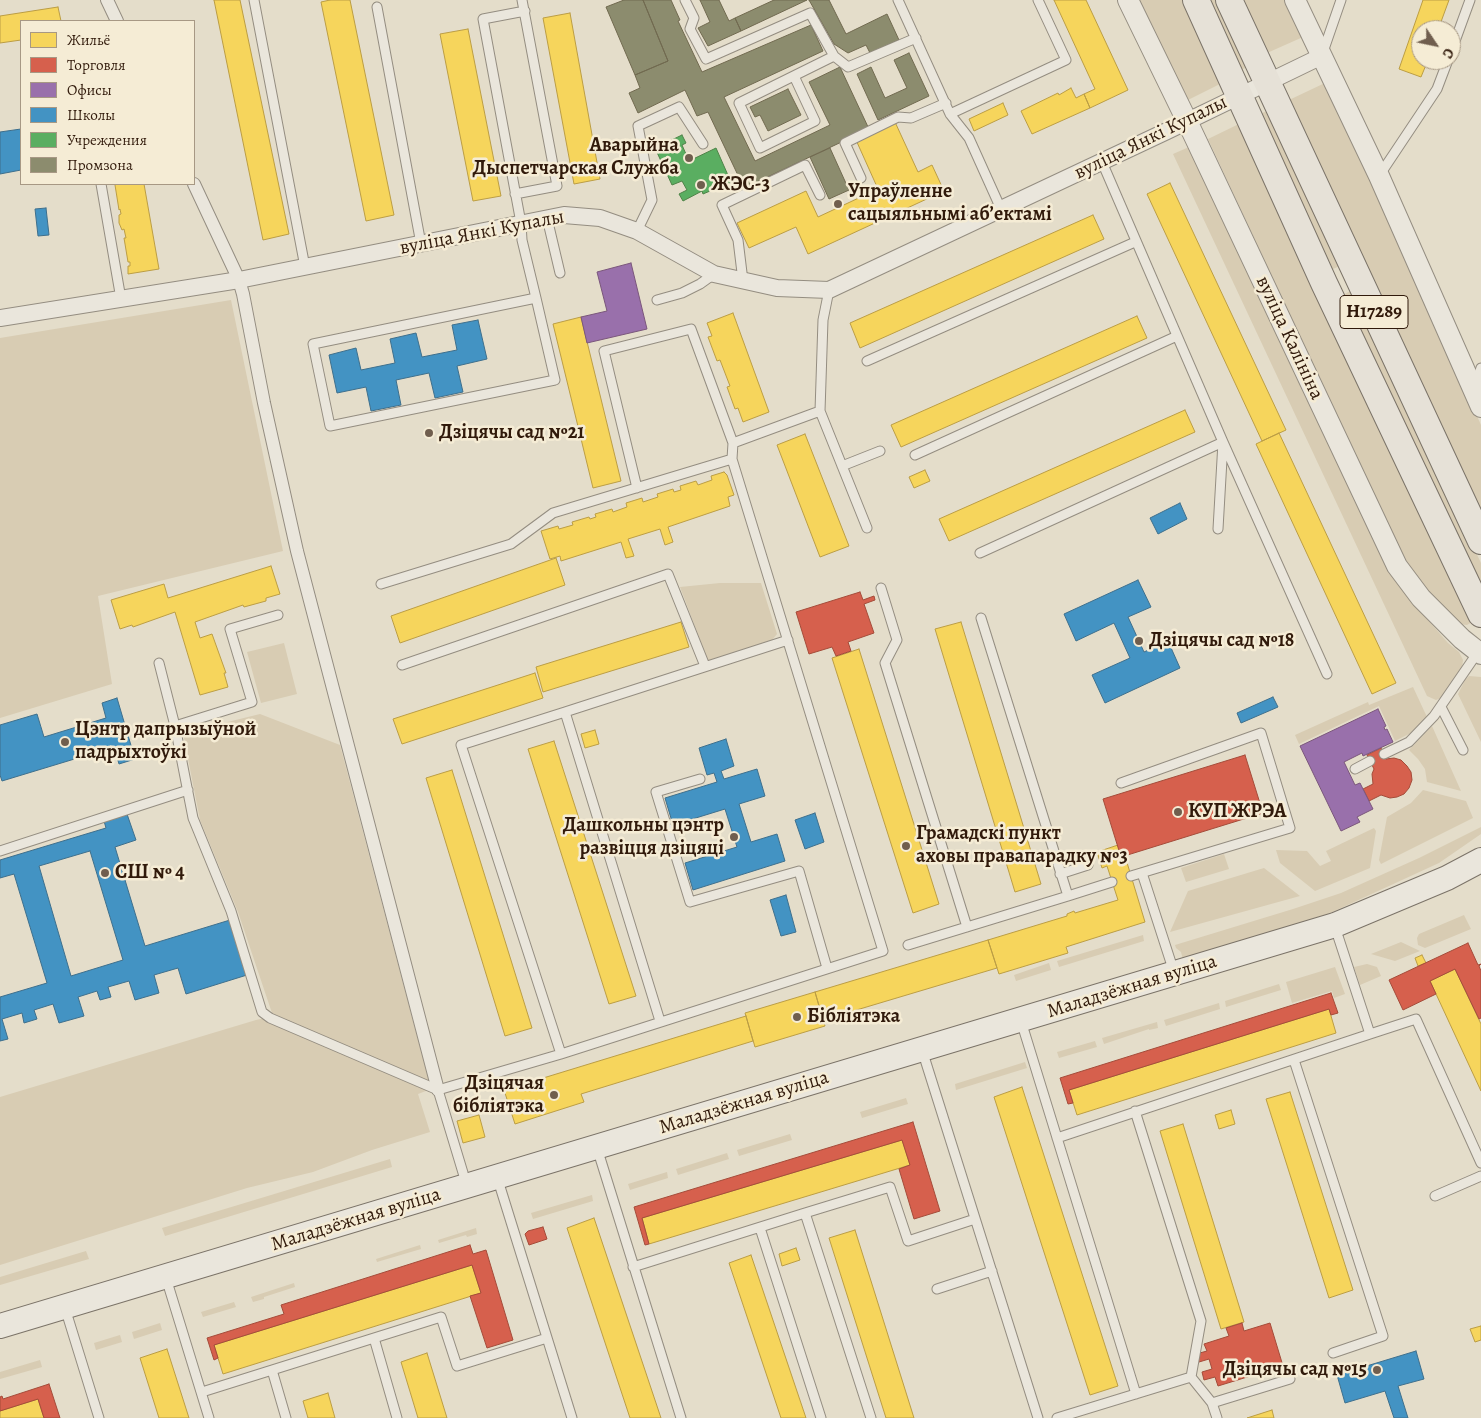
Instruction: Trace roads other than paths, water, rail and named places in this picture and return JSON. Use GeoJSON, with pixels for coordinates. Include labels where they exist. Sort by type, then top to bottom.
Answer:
{"type":"FeatureCollection","features":[{"type":"Feature","properties":{"kind":"main road","name":"Н17289"},"geometry":{"type":"LineString","coordinates":[[1196,0],[1324,283],[1481,614]]}},
{"type":"Feature","properties":{"kind":"main road","name":"Н17289"},"geometry":{"type":"LineString","coordinates":[[1229,0],[1481,542]]}},
{"type":"Feature","properties":{"kind":"main road"},"geometry":{"type":"LineString","coordinates":[[1324,283],[1354,268]]}},
{"type":"Feature","properties":{"kind":"main road","name":"Маладзёжная вуліца"},"geometry":{"type":"LineString","coordinates":[[0,1326],[1335,925],[1447,878],[1481,860]]}},
{"type":"Feature","properties":{"kind":"street"},"geometry":{"type":"LineString","coordinates":[[107,0],[117,20]]}},
{"type":"Feature","properties":{"kind":"street","name":"вуліца Калініна"},"geometry":{"type":"LineString","coordinates":[[1128,0],[1397,566],[1421,598],[1462,639],[1480,653]]}},
{"type":"Feature","properties":{"kind":"street"},"geometry":{"type":"LineString","coordinates":[[1295,0],[1378,176],[1477,399]]}},
{"type":"Feature","properties":{"kind":"street","name":"вуліца Янкі Купалы"},"geometry":{"type":"LineString","coordinates":[[0,318],[239,280],[564,215],[600,218],[638,231],[714,274],[777,288],[829,290],[1322,56]]}},
{"type":"Feature","properties":{"kind":"street"},"geometry":{"type":"LineString","coordinates":[[194,185],[239,280],[297,550],[438,1090]]}},
{"type":"Feature","properties":{"kind":"lane"},"geometry":{"type":"LineString","coordinates":[[254,0],[305,267]]}},
{"type":"Feature","properties":{"kind":"lane"},"geometry":{"type":"LineString","coordinates":[[515,194],[557,186],[522,0]]}},
{"type":"Feature","properties":{"kind":"lane"},"geometry":{"type":"LineString","coordinates":[[685,0],[694,18],[690,29],[706,59],[810,13],[834,56],[848,67],[916,38]]}},
{"type":"Feature","properties":{"kind":"lane"},"geometry":{"type":"LineString","coordinates":[[898,0],[950,114],[969,138],[1001,209]]}},
{"type":"Feature","properties":{"kind":"lane"},"geometry":{"type":"LineString","coordinates":[[950,114],[1066,60],[1038,0]]}},
{"type":"Feature","properties":{"kind":"lane"},"geometry":{"type":"LineString","coordinates":[[1322,56],[1341,0]]}},
{"type":"Feature","properties":{"kind":"lane"},"geometry":{"type":"LineString","coordinates":[[1461,25],[1470,0]]}},
{"type":"Feature","properties":{"kind":"lane"},"geometry":{"type":"LineString","coordinates":[[377,7],[421,244]]}},
{"type":"Feature","properties":{"kind":"lane"},"geometry":{"type":"LineString","coordinates":[[524,11],[483,19],[521,223],[522,240],[536,298],[555,380],[330,426],[313,344],[536,298]]}},
{"type":"Feature","properties":{"kind":"lane"},"geometry":{"type":"LineString","coordinates":[[794,76],[815,122],[760,148],[739,103],[834,56]]}},
{"type":"Feature","properties":{"kind":"lane"},"geometry":{"type":"LineString","coordinates":[[1378,176],[1438,89],[1445,70]]}},
{"type":"Feature","properties":{"kind":"lane"},"geometry":{"type":"LineString","coordinates":[[861,178],[845,143],[898,117],[911,118],[946,103]]}},
{"type":"Feature","properties":{"kind":"lane"},"geometry":{"type":"LineString","coordinates":[[638,231],[652,200],[638,126],[679,107],[703,144]]}},
{"type":"Feature","properties":{"kind":"lane"},"geometry":{"type":"LineString","coordinates":[[1102,162],[1176,336],[1327,674]]}},
{"type":"Feature","properties":{"kind":"lane"},"geometry":{"type":"LineString","coordinates":[[743,280],[738,240],[722,205],[805,165],[820,195]]}},
{"type":"Feature","properties":{"kind":"lane"},"geometry":{"type":"LineString","coordinates":[[101,185],[121,299]]}},
{"type":"Feature","properties":{"kind":"lane"},"geometry":{"type":"LineString","coordinates":[[547,218],[560,273]]}},
{"type":"Feature","properties":{"kind":"lane"},"geometry":{"type":"LineString","coordinates":[[867,361],[1135,242]]}},
{"type":"Feature","properties":{"kind":"lane"},"geometry":{"type":"LineString","coordinates":[[657,300],[682,293],[714,274]]}},
{"type":"Feature","properties":{"kind":"lane"},"geometry":{"type":"LineString","coordinates":[[829,290],[823,320],[820,411],[867,528]]}},
{"type":"Feature","properties":{"kind":"lane"},"geometry":{"type":"LineString","coordinates":[[159,663],[175,726],[193,818],[231,911],[262,1012],[270,1018],[438,1090],[561,1054],[886,950],[732,459],[733,443],[691,329],[604,350],[637,488]]}},
{"type":"Feature","properties":{"kind":"lane"},"geometry":{"type":"LineString","coordinates":[[915,455],[1176,336]]}},
{"type":"Feature","properties":{"kind":"lane"},"geometry":{"type":"LineString","coordinates":[[1477,399],[1481,368]]}},
{"type":"Feature","properties":{"kind":"lane"},"geometry":{"type":"LineString","coordinates":[[733,443],[820,411]]}},
{"type":"Feature","properties":{"kind":"lane"},"geometry":{"type":"LineString","coordinates":[[1218,529],[1223,442]]}},
{"type":"Feature","properties":{"kind":"lane"},"geometry":{"type":"LineString","coordinates":[[980,553],[1223,442]]}},
{"type":"Feature","properties":{"kind":"lane"},"geometry":{"type":"LineString","coordinates":[[842,466],[880,451]]}},
{"type":"Feature","properties":{"kind":"lane"},"geometry":{"type":"LineString","coordinates":[[381,584],[511,544],[553,513],[732,459]]}},
{"type":"Feature","properties":{"kind":"lane"},"geometry":{"type":"LineString","coordinates":[[402,665],[668,574],[705,666]]}},
{"type":"Feature","properties":{"kind":"lane"},"geometry":{"type":"LineString","coordinates":[[881,588],[897,640],[885,663],[966,927]]}},
{"type":"Feature","properties":{"kind":"lane"},"geometry":{"type":"LineString","coordinates":[[175,726],[252,702],[230,629],[278,615]]}},
{"type":"Feature","properties":{"kind":"lane"},"geometry":{"type":"LineString","coordinates":[[981,618],[1068,896]]}},
{"type":"Feature","properties":{"kind":"lane"},"geometry":{"type":"LineString","coordinates":[[561,1054],[461,745],[788,640]]}},
{"type":"Feature","properties":{"kind":"lane"},"geometry":{"type":"LineString","coordinates":[[1384,754],[1409,742],[1434,716],[1480,653]]}},
{"type":"Feature","properties":{"kind":"lane"},"geometry":{"type":"LineString","coordinates":[[1441,707],[1463,750]]}},
{"type":"Feature","properties":{"kind":"lane"},"geometry":{"type":"LineString","coordinates":[[565,712],[660,1021]]}},
{"type":"Feature","properties":{"kind":"lane"},"geometry":{"type":"LineString","coordinates":[[1120,783],[1261,732],[1290,828],[1131,876]]}},
{"type":"Feature","properties":{"kind":"lane"},"geometry":{"type":"LineString","coordinates":[[1355,769],[1370,761]]}},
{"type":"Feature","properties":{"kind":"lane"},"geometry":{"type":"LineString","coordinates":[[700,778],[656,792],[690,902],[799,871],[828,968]]}},
{"type":"Feature","properties":{"kind":"lane"},"geometry":{"type":"LineString","coordinates":[[0,851],[188,790]]}},
{"type":"Feature","properties":{"kind":"lane"},"geometry":{"type":"LineString","coordinates":[[1060,874],[1088,865]]}},
{"type":"Feature","properties":{"kind":"lane"},"geometry":{"type":"LineString","coordinates":[[1142,872],[1175,974]]}},
{"type":"Feature","properties":{"kind":"lane"},"geometry":{"type":"LineString","coordinates":[[908,945],[1112,882]]}},
{"type":"Feature","properties":{"kind":"lane"},"geometry":{"type":"LineString","coordinates":[[1335,925],[1370,1034]]}},
{"type":"Feature","properties":{"kind":"lane"},"geometry":{"type":"LineString","coordinates":[[1057,1138],[1416,1019],[1481,1163]]}},
{"type":"Feature","properties":{"kind":"lane"},"geometry":{"type":"LineString","coordinates":[[1021,1020],[1136,1394]]}},
{"type":"Feature","properties":{"kind":"lane"},"geometry":{"type":"LineString","coordinates":[[922,1050],[1038,1418]]}},
{"type":"Feature","properties":{"kind":"lane"},"geometry":{"type":"LineString","coordinates":[[1294,1060],[1383,1336],[1333,1353]]}},
{"type":"Feature","properties":{"kind":"lane"},"geometry":{"type":"LineString","coordinates":[[438,1090],[467,1186]]}},
{"type":"Feature","properties":{"kind":"lane"},"geometry":{"type":"LineString","coordinates":[[1136,1111],[1201,1321],[1191,1377]]}},
{"type":"Feature","properties":{"kind":"lane"},"geometry":{"type":"LineString","coordinates":[[597,1148],[681,1418]]}},
{"type":"Feature","properties":{"kind":"lane"},"geometry":{"type":"LineString","coordinates":[[1434,1196],[1481,1176]]}},
{"type":"Feature","properties":{"kind":"lane"},"geometry":{"type":"LineString","coordinates":[[497,1177],[572,1418]]}},
{"type":"Feature","properties":{"kind":"lane"},"geometry":{"type":"LineString","coordinates":[[633,1267],[890,1187],[908,1241],[975,1219]]}},
{"type":"Feature","properties":{"kind":"lane"},"geometry":{"type":"LineString","coordinates":[[805,1212],[871,1418]]}},
{"type":"Feature","properties":{"kind":"lane"},"geometry":{"type":"LineString","coordinates":[[760,1228],[821,1418]]}},
{"type":"Feature","properties":{"kind":"lane"},"geometry":{"type":"LineString","coordinates":[[937,1289],[992,1271]]}},
{"type":"Feature","properties":{"kind":"lane"},"geometry":{"type":"LineString","coordinates":[[166,1277],[210,1418]]}},
{"type":"Feature","properties":{"kind":"lane"},"geometry":{"type":"LineString","coordinates":[[65,1307],[99,1418]]}},
{"type":"Feature","properties":{"kind":"lane"},"geometry":{"type":"LineString","coordinates":[[202,1392],[441,1317],[457,1366],[547,1338]]}},
{"type":"Feature","properties":{"kind":"lane"},"geometry":{"type":"LineString","coordinates":[[374,1338],[397,1418]]}},
{"type":"Feature","properties":{"kind":"lane"},"geometry":{"type":"LineString","coordinates":[[272,1370],[286,1418]]}},
{"type":"Feature","properties":{"kind":"lane"},"geometry":{"type":"LineString","coordinates":[[1057,1418],[1191,1377]]}},
{"type":"Feature","properties":{"kind":"lane"},"geometry":{"type":"LineString","coordinates":[[1191,1377],[1212,1402],[1217,1418]]}},
{"type":"Feature","properties":{"kind":"lane"},"geometry":{"type":"LineString","coordinates":[[1212,1402],[1290,1379]]}},
{"type":"Feature","properties":{"kind":"place","name":"Аварыйна Дыспетчарская Служба"},"geometry":{"type":"Point","coordinates":[689,158]}},
{"type":"Feature","properties":{"kind":"place","name":"ЖЭС-3"},"geometry":{"type":"Point","coordinates":[701,185]}},
{"type":"Feature","properties":{"kind":"place","name":"Упраўленне сацыяльнымі абʼектамі"},"geometry":{"type":"Point","coordinates":[838,204]}},
{"type":"Feature","properties":{"kind":"place","name":"Дзіцячы сад №21"},"geometry":{"type":"Point","coordinates":[429,433]}},
{"type":"Feature","properties":{"kind":"place","name":"Дзіцячы сад №18"},"geometry":{"type":"Point","coordinates":[1139,641]}},
{"type":"Feature","properties":{"kind":"place","name":"Цэнтр дапрызыўной падрыхтоўкі"},"geometry":{"type":"Point","coordinates":[65,742]}},
{"type":"Feature","properties":{"kind":"place","name":"КУП ЖРЭА"},"geometry":{"type":"Point","coordinates":[1178,812]}},
{"type":"Feature","properties":{"kind":"place","name":"Дашкольны цэнтр развіцця дзіцяці"},"geometry":{"type":"Point","coordinates":[734,837]}},
{"type":"Feature","properties":{"kind":"place","name":"Грамадскі пункт аховы правапарадку №3"},"geometry":{"type":"Point","coordinates":[906,846]}},
{"type":"Feature","properties":{"kind":"place","name":"СШ № 4"},"geometry":{"type":"Point","coordinates":[105,873]}},
{"type":"Feature","properties":{"kind":"place","name":"Бібліятэка"},"geometry":{"type":"Point","coordinates":[797,1017]}},
{"type":"Feature","properties":{"kind":"place","name":"Дзіцячая бібліятэка"},"geometry":{"type":"Point","coordinates":[554,1095]}},
{"type":"Feature","properties":{"kind":"place","name":"Дзіцячы сад №15"},"geometry":{"type":"Point","coordinates":[1377,1370]}}]}
